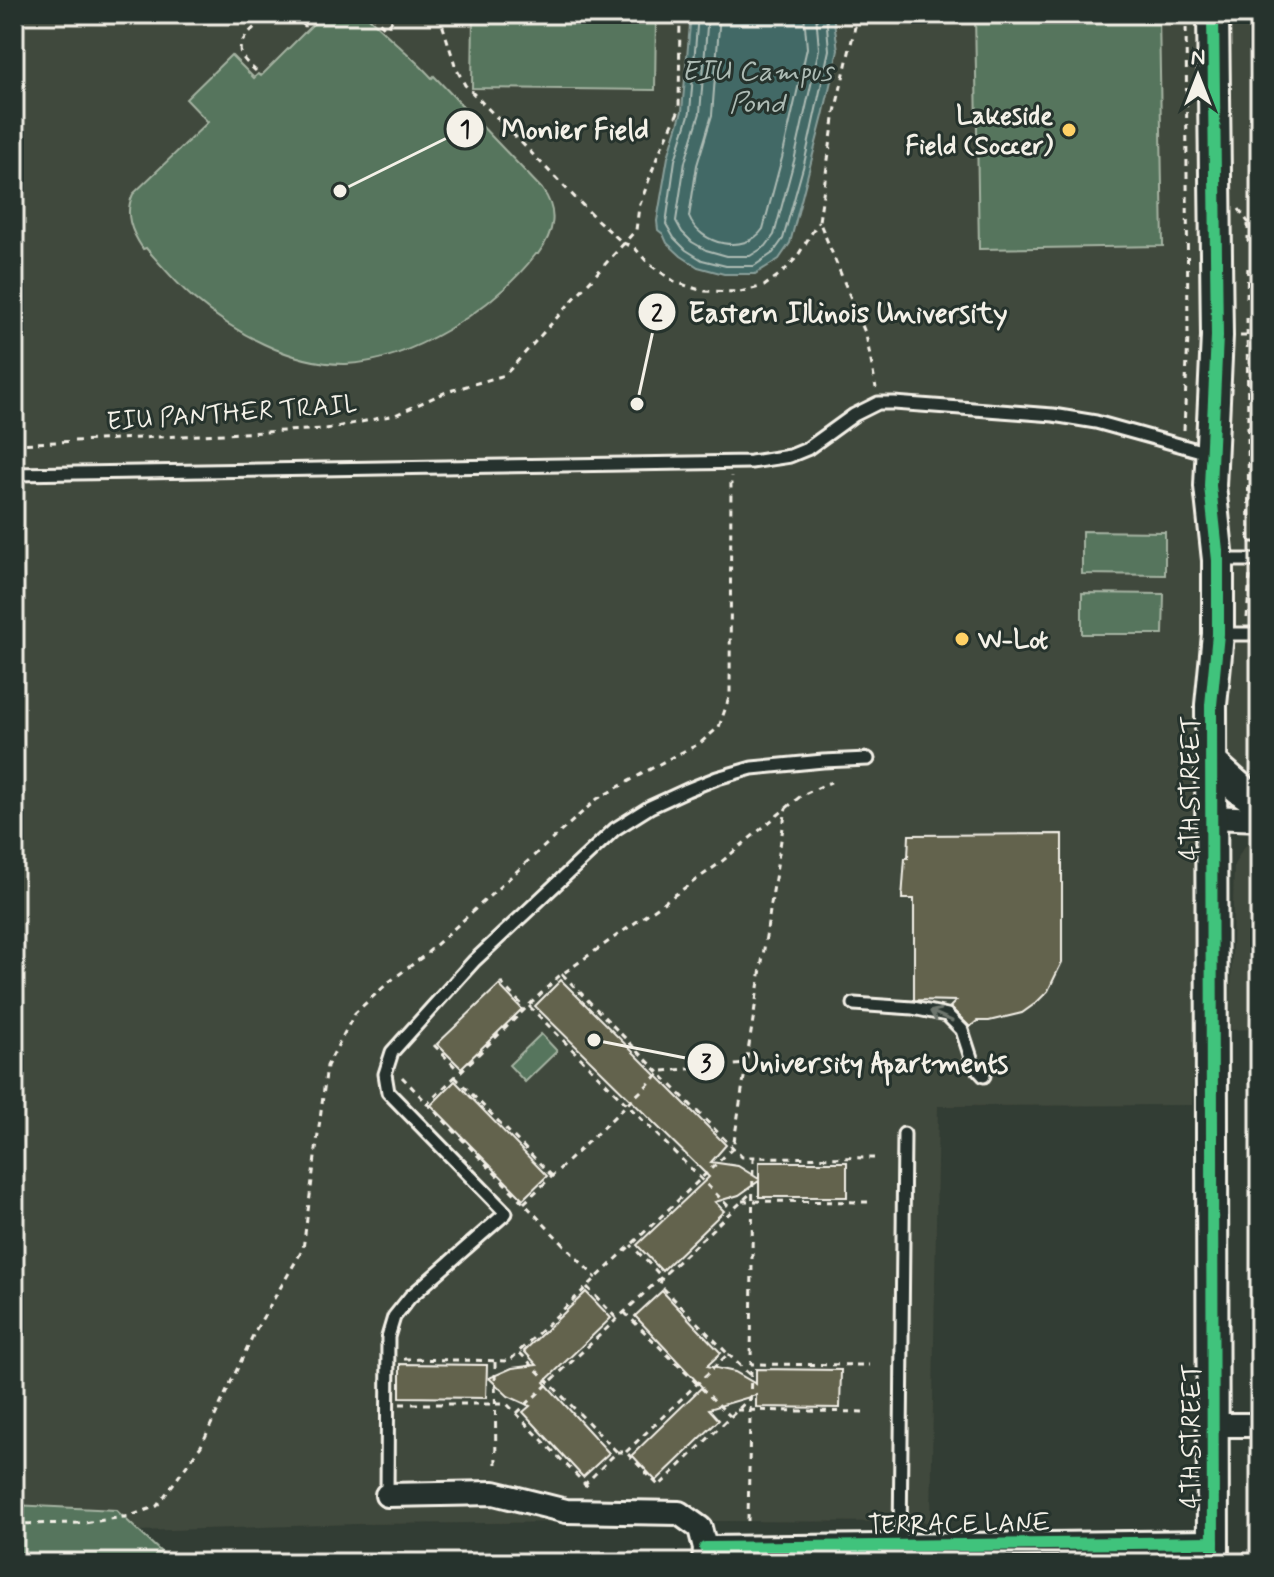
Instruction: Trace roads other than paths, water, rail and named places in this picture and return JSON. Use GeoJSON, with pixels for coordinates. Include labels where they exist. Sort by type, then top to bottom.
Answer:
{"type":"FeatureCollection","features":[{"type":"Feature","properties":{"kind":"street","name":"4TH STREET"},"geometry":{"type":"LineString","coordinates":[[1213,14],[1217,336],[1197,449],[1210,486],[1218,560],[1232,631],[1211,705],[1213,1552]]}},
{"type":"Feature","properties":{"kind":"street"},"geometry":{"type":"LineString","coordinates":[[1211,763],[1260,803]]}},
{"type":"Feature","properties":{"kind":"street"},"geometry":{"type":"LineString","coordinates":[[1211,817],[1260,819]]}},
{"type":"Feature","properties":{"kind":"street"},"geometry":{"type":"LineString","coordinates":[[1213,1425],[1260,1425]]}},
{"type":"Feature","properties":{"kind":"street","name":"TERRACE LANE"},"geometry":{"type":"LineString","coordinates":[[387,1495],[494,1493],[566,1511],[679,1513],[700,1528],[704,1556],[900,1545],[1213,1552]]}},
{"type":"Feature","properties":{"kind":"lane"},"geometry":{"type":"LineString","coordinates":[[14,474],[751,462],[790,456],[807,449],[854,415],[878,403],[1053,415],[1096,422],[1197,449]]}},
{"type":"Feature","properties":{"kind":"lane"},"geometry":{"type":"LineString","coordinates":[[1218,560],[1255,560]]}},
{"type":"Feature","properties":{"kind":"lane"},"geometry":{"type":"LineString","coordinates":[[1232,631],[1260,634]]}},
{"type":"Feature","properties":{"kind":"lane"},"geometry":{"type":"LineString","coordinates":[[387,1495],[388,1337],[394,1317],[410,1297],[506,1213],[388,1092],[385,1074],[392,1052],[474,961],[615,829],[650,807],[717,778],[752,768],[868,759]]}},
{"type":"Feature","properties":{"kind":"lane"},"geometry":{"type":"LineString","coordinates":[[854,1004],[913,1008],[947,1015],[962,1030],[973,1064],[984,1076]]}},
{"type":"Feature","properties":{"kind":"lane"},"geometry":{"type":"LineString","coordinates":[[900,1545],[904,1134]]}},
{"type":"Feature","properties":{"kind":"water","name":"EIU Campus Pond"},"geometry":{"type":"Polygon","coordinates":[[[691,14],[833,14],[838,50],[790,243],[779,259],[755,274],[724,274],[698,267],[681,256],[658,230],[668,157],[682,111],[691,14]]]}},
{"type":"Feature","properties":{"kind":"place","name":"Lakeside Field (Soccer)"},"geometry":{"type":"Point","coordinates":[1069,130]}},
{"type":"Feature","properties":{"kind":"place","name":"Monier Field"},"geometry":{"type":"Point","coordinates":[340,191]}},
{"type":"Feature","properties":{"kind":"place","name":"Eastern Illinois University"},"geometry":{"type":"Point","coordinates":[637,404]}},
{"type":"Feature","properties":{"kind":"place","name":"W-Lot"},"geometry":{"type":"Point","coordinates":[962,639]}},
{"type":"Feature","properties":{"kind":"place","name":"University Apartments"},"geometry":{"type":"Point","coordinates":[594,1040]}}]}
